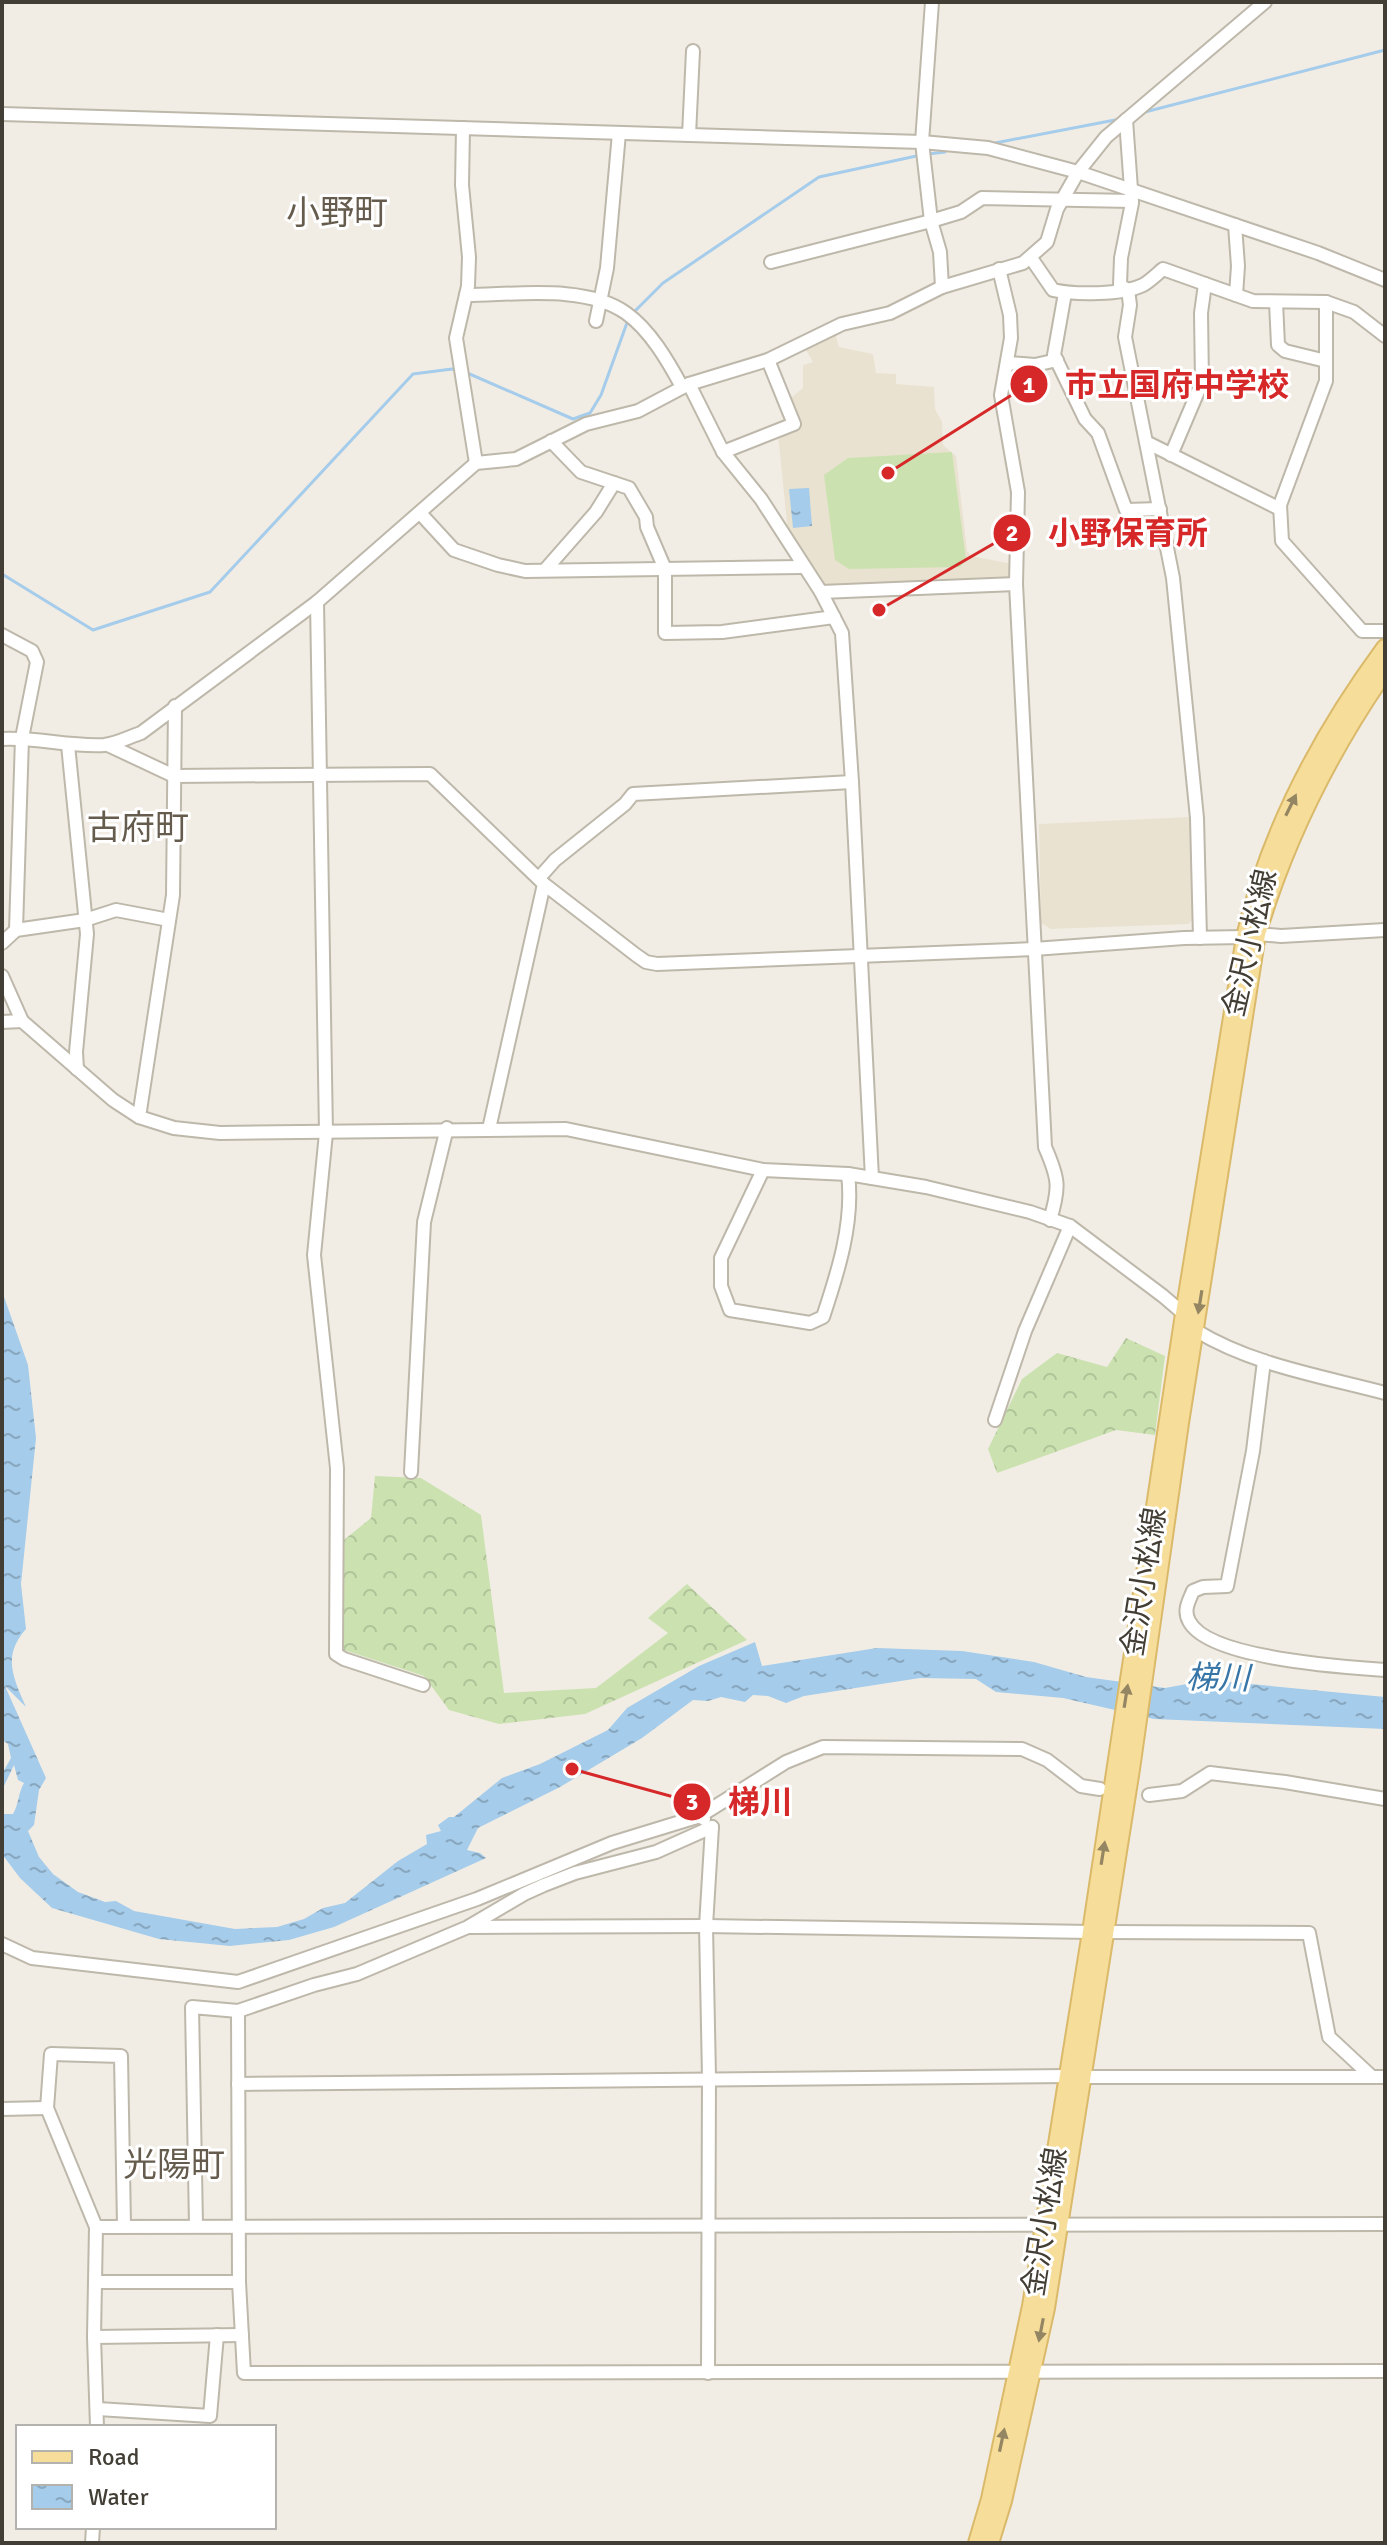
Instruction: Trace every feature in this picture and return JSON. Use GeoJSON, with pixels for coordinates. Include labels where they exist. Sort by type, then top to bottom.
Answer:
{"type":"FeatureCollection","features":[{"type":"Feature","properties":{"kind":"main road","name":"金沢小松線"},"geometry":{"type":"LineString","coordinates":[[990,2543],[1024,2373],[1031,2306],[1052,2224],[1145,1624],[1195,1330],[1260,879],[1319,748],[1385,648]]}},
{"type":"Feature","properties":{"kind":"main road","name":"金沢小松線"},"geometry":{"type":"LineString","coordinates":[[1145,1624],[1184,1314],[1251,936],[1322,772],[1385,671]]}},
{"type":"Feature","properties":{"kind":"main road","name":"金沢小松線"},"geometry":{"type":"LineString","coordinates":[[977,2543],[1024,2373]]}},
{"type":"Feature","properties":{"kind":"street"},"geometry":{"type":"LineString","coordinates":[[932,2],[922,151],[931,221],[940,252],[942,287]]}},
{"type":"Feature","properties":{"kind":"street"},"geometry":{"type":"LineString","coordinates":[[2,739],[108,745],[141,733],[317,602],[476,463],[516,459],[586,424],[638,411],[685,386],[768,360],[842,324],[890,313],[942,287],[1031,258],[1047,242],[1063,198],[1078,172],[1106,137],[1265,2]]}},
{"type":"Feature","properties":{"kind":"street"},"geometry":{"type":"LineString","coordinates":[[689,135],[693,51]]}},
{"type":"Feature","properties":{"kind":"street"},"geometry":{"type":"LineString","coordinates":[[2,114],[689,135],[922,151],[988,148],[1078,172],[1132,195],[1235,225],[1385,280]]}},
{"type":"Feature","properties":{"kind":"street"},"geometry":{"type":"LineString","coordinates":[[1126,120],[1132,195],[1121,258],[1120,285],[1128,290]]}},
{"type":"Feature","properties":{"kind":"street"},"geometry":{"type":"LineString","coordinates":[[463,128],[462,185],[469,257],[466,295],[456,338],[476,463]]}},
{"type":"Feature","properties":{"kind":"street"},"geometry":{"type":"LineString","coordinates":[[596,321],[602,302],[619,133]]}},
{"type":"Feature","properties":{"kind":"street"},"geometry":{"type":"LineString","coordinates":[[771,262],[961,212],[982,198],[1132,195]]}},
{"type":"Feature","properties":{"kind":"street"},"geometry":{"type":"LineString","coordinates":[[1235,225],[1238,266],[1236,295]]}},
{"type":"Feature","properties":{"kind":"street"},"geometry":{"type":"LineString","coordinates":[[1031,258],[1053,290],[1065,293],[1128,290],[1146,284],[1163,269],[1253,301],[1326,302],[1354,312],[1385,336]]}},
{"type":"Feature","properties":{"kind":"street"},"geometry":{"type":"LineString","coordinates":[[999,269],[1010,315],[1008,363],[1001,383],[1001,395],[1018,492],[1016,584],[1045,1147],[1057,1173],[1059,1192],[1050,1220]]}},
{"type":"Feature","properties":{"kind":"street"},"geometry":{"type":"LineString","coordinates":[[1171,455],[1202,382],[1201,313],[1205,284]]}},
{"type":"Feature","properties":{"kind":"street"},"geometry":{"type":"LineString","coordinates":[[1128,290],[1130,305],[1125,337],[1132,383],[1148,443],[1173,578],[1197,818],[1200,938]]}},
{"type":"Feature","properties":{"kind":"street"},"geometry":{"type":"LineString","coordinates":[[1065,293],[1054,344],[1057,360],[1085,419],[1098,433],[1126,510],[1160,509]]}},
{"type":"Feature","properties":{"kind":"street"},"geometry":{"type":"LineString","coordinates":[[466,295],[578,295],[602,302],[630,317],[685,386],[723,452],[761,499],[821,592],[842,633],[872,1178]]}},
{"type":"Feature","properties":{"kind":"street"},"geometry":{"type":"LineString","coordinates":[[1276,302],[1278,345],[1285,351],[1326,361]]}},
{"type":"Feature","properties":{"kind":"street"},"geometry":{"type":"LineString","coordinates":[[1326,302],[1326,381],[1280,509],[1282,541],[1362,631],[1385,631]]}},
{"type":"Feature","properties":{"kind":"street"},"geometry":{"type":"LineString","coordinates":[[723,452],[794,424],[768,360]]}},
{"type":"Feature","properties":{"kind":"street"},"geometry":{"type":"LineString","coordinates":[[1008,363],[1035,365],[1057,360]]}},
{"type":"Feature","properties":{"kind":"street"},"geometry":{"type":"LineString","coordinates":[[551,441],[581,472],[629,488],[646,517],[647,527],[665,569],[665,633],[722,632],[834,617]]}},
{"type":"Feature","properties":{"kind":"street"},"geometry":{"type":"LineString","coordinates":[[1148,443],[1280,509]]}},
{"type":"Feature","properties":{"kind":"street"},"geometry":{"type":"LineString","coordinates":[[545,570],[596,512],[614,483]]}},
{"type":"Feature","properties":{"kind":"street"},"geometry":{"type":"LineString","coordinates":[[420,513],[454,550],[525,571],[803,567]]}},
{"type":"Feature","properties":{"kind":"street"},"geometry":{"type":"LineString","coordinates":[[821,592],[1016,584]]}},
{"type":"Feature","properties":{"kind":"street"},"geometry":{"type":"LineString","coordinates":[[317,602],[326,1133],[314,1255],[337,1468],[336,1654],[423,1685]]}},
{"type":"Feature","properties":{"kind":"street"},"geometry":{"type":"LineString","coordinates":[[2,635],[32,651],[37,662],[22,738],[16,930]]}},
{"type":"Feature","properties":{"kind":"street"},"geometry":{"type":"LineString","coordinates":[[139,1117],[169,920],[175,858],[175,706]]}},
{"type":"Feature","properties":{"kind":"street"},"geometry":{"type":"LineString","coordinates":[[68,745],[87,934],[77,1069]]}},
{"type":"Feature","properties":{"kind":"street"},"geometry":{"type":"LineString","coordinates":[[108,745],[174,776],[430,774],[542,881],[636,955],[646,962],[657,964],[1034,949],[1385,930]]}},
{"type":"Feature","properties":{"kind":"street"},"geometry":{"type":"LineString","coordinates":[[489,1129],[542,881],[555,860],[625,804],[633,794],[852,782]]}},
{"type":"Feature","properties":{"kind":"street"},"geometry":{"type":"LineString","coordinates":[[2,943],[16,930],[85,920],[116,910],[169,920]]}},
{"type":"Feature","properties":{"kind":"street"},"geometry":{"type":"LineString","coordinates":[[2,976],[22,1021],[113,1100],[139,1117],[174,1128],[220,1133],[566,1129],[763,1170],[848,1174],[926,1187],[1030,1212],[1070,1226],[1184,1314]]}},
{"type":"Feature","properties":{"kind":"street"},"geometry":{"type":"LineString","coordinates":[[2,1022],[22,1021]]}},
{"type":"Feature","properties":{"kind":"street"},"geometry":{"type":"LineString","coordinates":[[411,1472],[424,1222],[447,1128]]}},
{"type":"Feature","properties":{"kind":"street"},"geometry":{"type":"LineString","coordinates":[[763,1170],[721,1258],[721,1286],[730,1310],[810,1323],[823,1317],[829,1299],[851,1203],[848,1174]]}},
{"type":"Feature","properties":{"kind":"street"},"geometry":{"type":"LineString","coordinates":[[995,1420],[1025,1331],[1070,1226]]}},
{"type":"Feature","properties":{"kind":"street"},"geometry":{"type":"LineString","coordinates":[[1195,1330],[1219,1345],[1264,1361],[1385,1393]]}},
{"type":"Feature","properties":{"kind":"street"},"geometry":{"type":"LineString","coordinates":[[1264,1361],[1253,1451],[1227,1586],[1203,1587],[1193,1591],[1186,1607],[1189,1622],[1201,1633],[1231,1647],[1265,1656],[1385,1670]]}},
{"type":"Feature","properties":{"kind":"street"},"geometry":{"type":"LineString","coordinates":[[2,1944],[32,1958],[238,1982],[477,1899],[612,1843],[700,1816],[786,1762],[823,1747],[1022,1749],[1047,1760],[1081,1786],[1100,1789]]}},
{"type":"Feature","properties":{"kind":"street"},"geometry":{"type":"LineString","coordinates":[[1149,1795],[1182,1791],[1210,1773],[1385,1799]]}},
{"type":"Feature","properties":{"kind":"street"},"geometry":{"type":"LineString","coordinates":[[700,1816],[712,1827]]}},
{"type":"Feature","properties":{"kind":"street"},"geometry":{"type":"LineString","coordinates":[[708,2373],[706,1926],[712,1827]]}},
{"type":"Feature","properties":{"kind":"street"},"geometry":{"type":"LineString","coordinates":[[196,2225],[192,2007],[238,2011],[357,1974],[468,1927],[544,1885],[575,1873],[656,1852],[712,1827]]}},
{"type":"Feature","properties":{"kind":"street"},"geometry":{"type":"LineString","coordinates":[[468,1927],[706,1926],[1309,1933],[1329,2037],[1378,2076]]}},
{"type":"Feature","properties":{"kind":"street"},"geometry":{"type":"LineString","coordinates":[[238,2011],[239,2282],[244,2373],[1385,2371]]}},
{"type":"Feature","properties":{"kind":"street"},"geometry":{"type":"LineString","coordinates":[[97,2425],[94,2337],[96,2227],[47,2108],[51,2054],[121,2056],[124,2226]]}},
{"type":"Feature","properties":{"kind":"street"},"geometry":{"type":"LineString","coordinates":[[238,2084],[709,2077],[1378,2076]]}},
{"type":"Feature","properties":{"kind":"street"},"geometry":{"type":"LineString","coordinates":[[2,2109],[47,2108]]}},
{"type":"Feature","properties":{"kind":"street"},"geometry":{"type":"LineString","coordinates":[[96,2227],[1385,2224]]}},
{"type":"Feature","properties":{"kind":"street"},"geometry":{"type":"LineString","coordinates":[[96,2282],[239,2282]]}},
{"type":"Feature","properties":{"kind":"street"},"geometry":{"type":"LineString","coordinates":[[98,2409],[210,2416],[217,2335]]}},
{"type":"Feature","properties":{"kind":"street"},"geometry":{"type":"LineString","coordinates":[[94,2337],[242,2335]]}},
{"type":"Feature","properties":{"kind":"shaded area"},"geometry":{"type":"Polygon","coordinates":[[[835,333],[839,347],[873,354],[876,373],[896,374],[896,384],[934,387],[935,409],[942,422],[943,445],[956,456],[967,551],[971,556],[1013,564],[1013,581],[823,591],[788,533],[778,434],[798,427],[797,415],[788,400],[803,388],[803,365],[813,362],[806,350],[835,333]]]}},
{"type":"Feature","properties":{"kind":"shaded area"},"geometry":{"type":"Polygon","coordinates":[[[1191,817],[1195,918],[1188,924],[1051,929],[1041,923],[1039,824],[1191,817]]]}},
{"type":"Feature","properties":{"kind":"green space"},"geometry":{"type":"Polygon","coordinates":[[[952,452],[966,560],[960,567],[849,569],[835,560],[824,475],[848,458],[952,452]]]}},
{"type":"Feature","properties":{"kind":"green space"},"geometry":{"type":"Polygon","coordinates":[[[1126,1338],[1165,1356],[1155,1435],[1116,1430],[997,1473],[988,1449],[1022,1379],[1057,1353],[1107,1367],[1126,1338]]]}},
{"type":"Feature","properties":{"kind":"green space"},"geometry":{"type":"Polygon","coordinates":[[[375,1476],[421,1478],[481,1515],[504,1693],[596,1688],[668,1633],[648,1618],[687,1584],[747,1640],[585,1714],[499,1724],[449,1710],[424,1676],[344,1650],[344,1540],[371,1518],[375,1476]]]}},
{"type":"Feature","properties":{"kind":"water"},"geometry":{"type":"Polygon","coordinates":[[[809,488],[812,526],[793,528],[789,489],[809,488]]]}},
{"type":"Feature","properties":{"kind":"water"},"geometry":{"type":"Polygon","coordinates":[[[2,1291],[28,1365],[36,1438],[21,1584],[26,1629],[14,1648],[12,1658],[14,1676],[26,1707],[5,1686],[46,1778],[39,1790],[34,1825],[28,1831],[39,1857],[53,1874],[78,1892],[105,1902],[116,1901],[134,1911],[235,1929],[277,1927],[304,1919],[323,1908],[345,1903],[398,1861],[427,1844],[426,1835],[441,1831],[438,1825],[454,1817],[502,1778],[540,1764],[608,1730],[627,1708],[699,1666],[755,1642],[762,1666],[877,1648],[962,1651],[1034,1662],[1086,1677],[1165,1688],[1209,1680],[1385,1697],[1385,1729],[1154,1719],[1063,1698],[996,1692],[976,1679],[920,1678],[804,1696],[786,1703],[768,1696],[753,1695],[745,1702],[721,1697],[708,1701],[693,1700],[642,1738],[560,1787],[478,1828],[467,1850],[486,1858],[334,1927],[289,1940],[230,1946],[159,1939],[52,1908],[20,1878],[2,1854],[2,1814],[13,1814],[24,1783],[18,1780],[14,1765],[2,1790],[2,1774],[11,1758],[8,1744],[2,1740],[2,1291]]]}},
{"type":"Feature","properties":{"kind":"waterway"},"geometry":{"type":"LineString","coordinates":[[1141,113],[1385,50]]}},
{"type":"Feature","properties":{"kind":"waterway"},"geometry":{"type":"LineString","coordinates":[[995,143],[1115,120]]}},
{"type":"Feature","properties":{"kind":"waterway"},"geometry":{"type":"LineString","coordinates":[[928,154],[945,152]]}},
{"type":"Feature","properties":{"kind":"waterway"},"geometry":{"type":"LineString","coordinates":[[632,314],[663,283],[819,177],[921,155]]}},
{"type":"Feature","properties":{"kind":"waterway"},"geometry":{"type":"LineString","coordinates":[[465,372],[573,419],[590,413],[601,395],[628,320]]}},
{"type":"Feature","properties":{"kind":"waterway"},"geometry":{"type":"LineString","coordinates":[[2,574],[93,630],[210,592],[413,374],[458,370]]}},
{"type":"Feature","properties":{"kind":"place","name":"市立国府中学校"},"geometry":{"type":"Point","coordinates":[888,473]}},
{"type":"Feature","properties":{"kind":"place","name":"小野保育所"},"geometry":{"type":"Point","coordinates":[879,610]}},
{"type":"Feature","properties":{"kind":"place","name":"梯川"},"geometry":{"type":"Point","coordinates":[572,1769]}},
{"type":"Feature","properties":{"kind":"district","name":"小野町"},"geometry":{"type":"Point","coordinates":[337,213]}},
{"type":"Feature","properties":{"kind":"district","name":"古府町"},"geometry":{"type":"Point","coordinates":[138,828]}},
{"type":"Feature","properties":{"kind":"district","name":"光陽町"},"geometry":{"type":"Point","coordinates":[174,2165]}}]}
